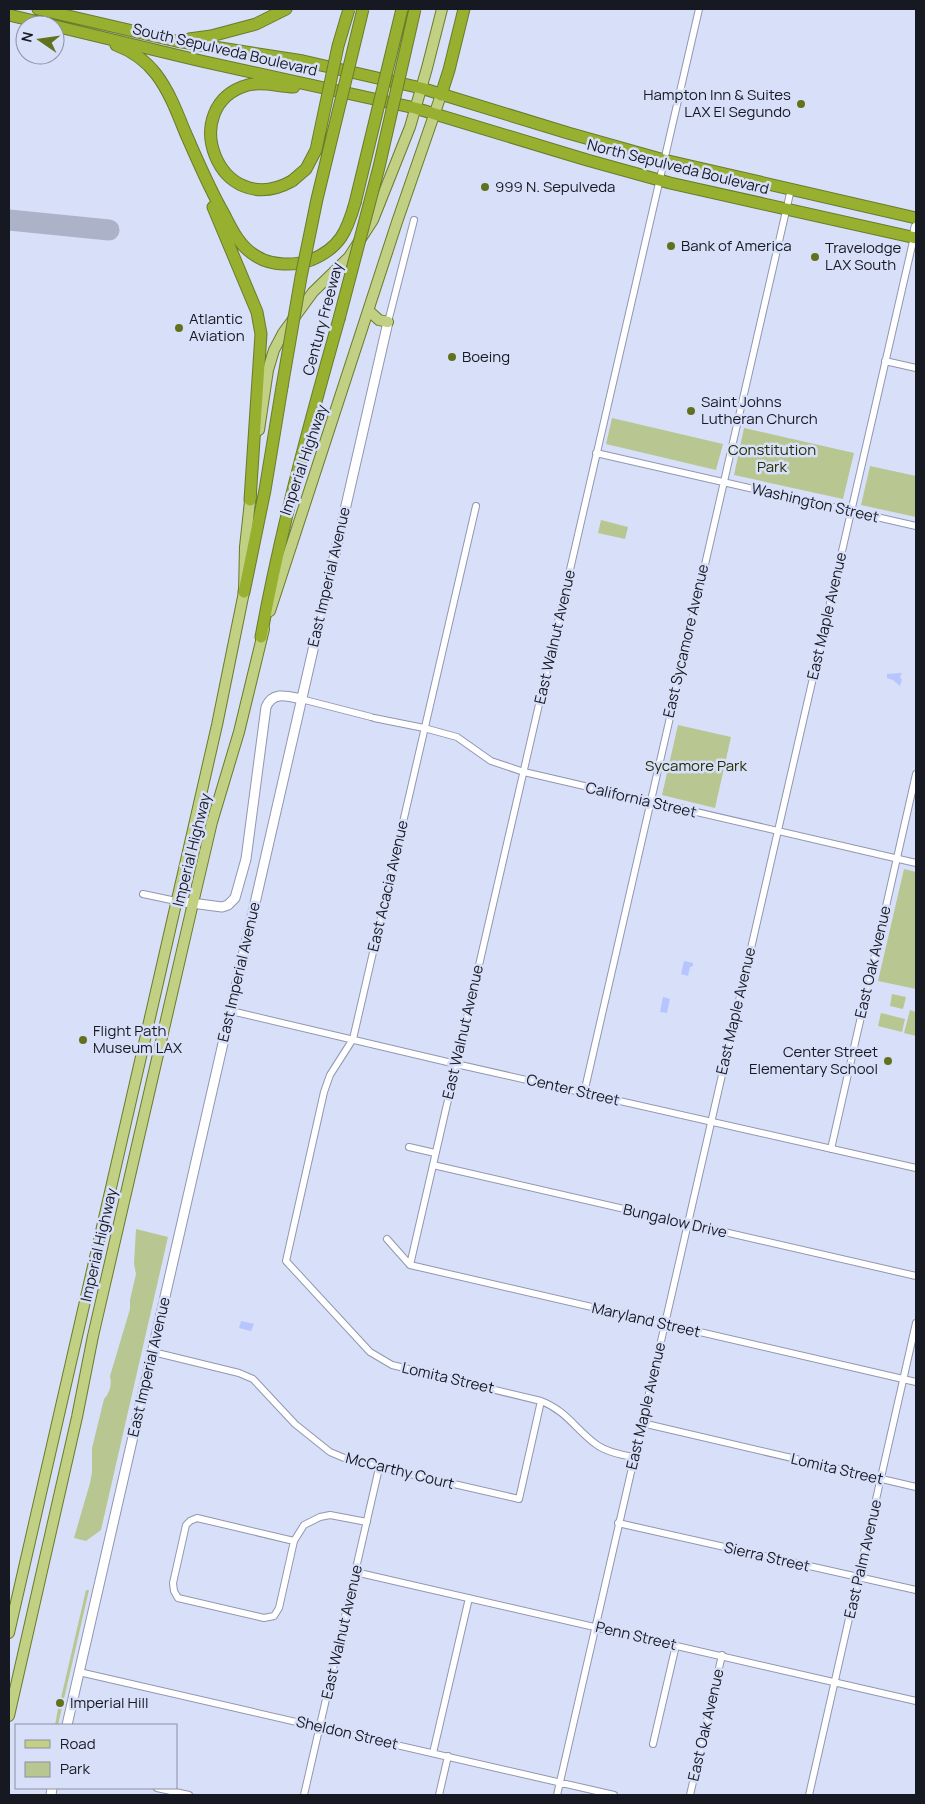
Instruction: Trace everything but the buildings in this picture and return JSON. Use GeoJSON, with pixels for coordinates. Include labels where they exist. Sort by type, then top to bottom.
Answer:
{"type":"FeatureCollection","features":[{"type":"Feature","properties":{"kind":"highway","name":"South Sepulveda Boulevard"},"geometry":{"type":"LineString","coordinates":[[38,9],[176,41],[303,61],[421,88],[441,95]]}},
{"type":"Feature","properties":{"kind":"highway"},"geometry":{"type":"LineString","coordinates":[[176,41],[211,36],[256,24],[286,9]]}},
{"type":"Feature","properties":{"kind":"highway"},"geometry":{"type":"LineString","coordinates":[[317,87],[284,87],[261,84],[234,91],[223,101],[212,123],[210,138],[214,156],[223,170],[235,181],[249,187],[265,189],[276,188],[292,181],[306,169],[316,150],[338,46],[349,9]]}},
{"type":"Feature","properties":{"kind":"highway","name":"Century Freeway"},"geometry":{"type":"LineString","coordinates":[[244,592],[265,490],[302,277],[318,199],[364,9]]}},
{"type":"Feature","properties":{"kind":"highway"},"geometry":{"type":"LineString","coordinates":[[70,28],[125,48],[151,69],[169,95],[196,156],[233,231],[244,246],[255,256],[266,261],[295,264],[323,255],[337,244],[349,223],[402,9]]}},
{"type":"Feature","properties":{"kind":"highway","name":"Century Freeway"},"geometry":{"type":"LineString","coordinates":[[261,637],[272,578],[304,441],[339,319],[379,167],[415,9]]}},
{"type":"Feature","properties":{"kind":"highway","name":"Imperial Highway"},"geometry":{"type":"LineString","coordinates":[[441,95],[464,9]]}},
{"type":"Feature","properties":{"kind":"highway","name":"South Sepulveda Boulevard"},"geometry":{"type":"LineString","coordinates":[[9,15],[435,114]]}},
{"type":"Feature","properties":{"kind":"highway","name":"North Sepulveda Boulevard"},"geometry":{"type":"LineString","coordinates":[[441,95],[664,160],[916,218]]}},
{"type":"Feature","properties":{"kind":"highway","name":"North Sepulveda Boulevard"},"geometry":{"type":"LineString","coordinates":[[435,114],[660,180],[786,209],[915,234]]}},
{"type":"Feature","properties":{"kind":"highway"},"geometry":{"type":"LineString","coordinates":[[196,156],[198,173],[257,312],[261,334],[250,500]]}},
{"type":"Feature","properties":{"kind":"main road","name":"Imperial Highway"},"geometry":{"type":"LineString","coordinates":[[9,1633],[76,1333],[217,725],[244,592],[245,547],[250,500],[268,370],[274,350],[283,333],[308,298],[349,257],[373,220],[410,127],[442,9]]}},
{"type":"Feature","properties":{"kind":"main road","name":"Imperial Highway"},"geometry":{"type":"LineString","coordinates":[[9,1716],[75,1426],[93,1336],[193,903],[212,822],[239,732],[261,637],[441,95]]}},
{"type":"Feature","properties":{"kind":"main road"},"geometry":{"type":"LineString","coordinates":[[369,310],[374,317],[388,322]]}},
{"type":"Feature","properties":{"kind":"main road"},"geometry":{"type":"LineString","coordinates":[[76,1333],[93,1336]]}},
{"type":"Feature","properties":{"kind":"street","name":"East Walnut Avenue"},"geometry":{"type":"LineString","coordinates":[[410,1265],[699,9]]}},
{"type":"Feature","properties":{"kind":"street","name":"East Sycamore Avenue"},"geometry":{"type":"LineString","coordinates":[[584,1092],[791,189]]}},
{"type":"Feature","properties":{"kind":"street","name":"East Imperial Avenue"},"geometry":{"type":"LineString","coordinates":[[67,1724],[301,699],[388,322],[414,220]]}},
{"type":"Feature","properties":{"kind":"street","name":"East Maple Avenue"},"geometry":{"type":"LineString","coordinates":[[556,1795],[915,234]]}},
{"type":"Feature","properties":{"kind":"street"},"geometry":{"type":"LineString","coordinates":[[885,361],[916,368]]}},
{"type":"Feature","properties":{"kind":"street","name":"Washington Street"},"geometry":{"type":"LineString","coordinates":[[596,453],[916,526]]}},
{"type":"Feature","properties":{"kind":"street","name":"East Acacia Avenue"},"geometry":{"type":"LineString","coordinates":[[286,1261],[324,1092],[330,1075],[352,1039],[476,506]]}},
{"type":"Feature","properties":{"kind":"street","name":"California Street"},"geometry":{"type":"LineString","coordinates":[[143,894],[176,901],[222,907],[228,905],[235,898],[246,859],[266,707],[272,697],[279,695],[457,737],[491,761],[524,772],[916,863]]}},
{"type":"Feature","properties":{"kind":"street","name":"East Oak Avenue"},"geometry":{"type":"LineString","coordinates":[[831,1149],[916,774]]}},
{"type":"Feature","properties":{"kind":"street","name":"Center Street"},"geometry":{"type":"LineString","coordinates":[[231,1011],[916,1168]]}},
{"type":"Feature","properties":{"kind":"street"},"geometry":{"type":"LineString","coordinates":[[409,1147],[435,1153]]}},
{"type":"Feature","properties":{"kind":"street","name":"Bungalow Drive"},"geometry":{"type":"LineString","coordinates":[[433,1165],[916,1276]]}},
{"type":"Feature","properties":{"kind":"street"},"geometry":{"type":"LineString","coordinates":[[387,1238],[410,1265]]}},
{"type":"Feature","properties":{"kind":"street","name":"Lomita Street"},"geometry":{"type":"LineString","coordinates":[[286,1261],[370,1352],[392,1365],[541,1401],[558,1408],[597,1445],[634,1457]]}},
{"type":"Feature","properties":{"kind":"street","name":"Maryland Street"},"geometry":{"type":"LineString","coordinates":[[410,1265],[916,1382]]}},
{"type":"Feature","properties":{"kind":"street","name":"East Palm Avenue"},"geometry":{"type":"LineString","coordinates":[[809,1795],[916,1323]]}},
{"type":"Feature","properties":{"kind":"street","name":"McCarthy Court"},"geometry":{"type":"LineString","coordinates":[[153,1352],[239,1372],[253,1379],[296,1424],[330,1452],[349,1460],[519,1499],[541,1401]]}},
{"type":"Feature","properties":{"kind":"street","name":"Lomita Street"},"geometry":{"type":"LineString","coordinates":[[642,1423],[916,1487]]}},
{"type":"Feature","properties":{"kind":"street","name":"East Walnut Avenue"},"geometry":{"type":"LineString","coordinates":[[304,1795],[379,1468]]}},
{"type":"Feature","properties":{"kind":"street"},"geometry":{"type":"LineString","coordinates":[[294,1541],[197,1518],[186,1525],[173,1583],[174,1591],[178,1598],[264,1618],[274,1616],[279,1608],[294,1541],[304,1525],[320,1517],[330,1515],[367,1522]]}},
{"type":"Feature","properties":{"kind":"street","name":"Sierra Street"},"geometry":{"type":"LineString","coordinates":[[618,1523],[916,1590]]}},
{"type":"Feature","properties":{"kind":"street","name":"Penn Street"},"geometry":{"type":"LineString","coordinates":[[355,1572],[916,1701]]}},
{"type":"Feature","properties":{"kind":"street"},"geometry":{"type":"LineString","coordinates":[[433,1753],[469,1598]]}},
{"type":"Feature","properties":{"kind":"street"},"geometry":{"type":"LineString","coordinates":[[653,1744],[676,1645]]}},
{"type":"Feature","properties":{"kind":"street","name":"East Oak Avenue"},"geometry":{"type":"LineString","coordinates":[[690,1795],[722,1655]]}},
{"type":"Feature","properties":{"kind":"street","name":"Sheldon Street"},"geometry":{"type":"LineString","coordinates":[[79,1672],[614,1795]]}},
{"type":"Feature","properties":{"kind":"street"},"geometry":{"type":"LineString","coordinates":[[439,1795],[448,1756]]}},
{"type":"Feature","properties":{"kind":"street"},"geometry":{"type":"LineString","coordinates":[[161,1789],[187,1795]]}},
{"type":"Feature","properties":{"kind":"green space"},"geometry":{"type":"Polygon","coordinates":[[[612,418],[723,444],[716,470],[606,444],[612,418]]]}},
{"type":"Feature","properties":{"kind":"green space","name":"Constitution Park"},"geometry":{"type":"Polygon","coordinates":[[[744,428],[854,453],[843,499],[734,475],[744,428]]]}},
{"type":"Feature","properties":{"kind":"green space"},"geometry":{"type":"Polygon","coordinates":[[[870,466],[916,476],[916,517],[861,505],[870,466]]]}},
{"type":"Feature","properties":{"kind":"green space"},"geometry":{"type":"Polygon","coordinates":[[[601,520],[628,527],[625,539],[598,533],[601,520]]]}},
{"type":"Feature","properties":{"kind":"green space","name":"Sycamore Park"},"geometry":{"type":"Polygon","coordinates":[[[678,725],[731,737],[715,808],[662,795],[678,725]]]}},
{"type":"Feature","properties":{"kind":"green space"},"geometry":{"type":"Polygon","coordinates":[[[904,869],[916,872],[916,989],[878,981],[904,869]]]}},
{"type":"Feature","properties":{"kind":"green space"},"geometry":{"type":"Polygon","coordinates":[[[892,994],[906,997],[903,1009],[890,1006],[892,994]]]}},
{"type":"Feature","properties":{"kind":"green space"},"geometry":{"type":"Polygon","coordinates":[[[910,1010],[916,1012],[916,1036],[904,1033],[910,1010]]]}},
{"type":"Feature","properties":{"kind":"green space"},"geometry":{"type":"Polygon","coordinates":[[[881,1013],[905,1019],[902,1032],[878,1026],[881,1013]]]}},
{"type":"Feature","properties":{"kind":"green space"},"geometry":{"type":"Polygon","coordinates":[[[136,1229],[168,1237],[101,1530],[86,1541],[74,1538],[90,1483],[92,1448],[104,1399],[110,1388],[110,1376],[130,1309],[130,1300],[136,1274],[134,1264],[136,1229]]]}},
{"type":"Feature","properties":{"kind":"green space"},"geometry":{"type":"Polygon","coordinates":[[[86,1590],[89,1590],[58,1724],[55,1724],[86,1590]]]}},
{"type":"Feature","properties":{"kind":"water"},"geometry":{"type":"Polygon","coordinates":[[[902,673],[900,686],[887,678],[887,674],[902,673]]]}},
{"type":"Feature","properties":{"kind":"water"},"geometry":{"type":"Polygon","coordinates":[[[684,961],[693,963],[688,976],[681,974],[684,961]]]}},
{"type":"Feature","properties":{"kind":"water"},"geometry":{"type":"Polygon","coordinates":[[[663,997],[670,999],[667,1013],[660,1012],[663,997]]]}},
{"type":"Feature","properties":{"kind":"water"},"geometry":{"type":"Polygon","coordinates":[[[241,1321],[254,1324],[251,1331],[239,1328],[241,1321]]]}},
{"type":"Feature","properties":{"kind":"taxiway"},"geometry":{"type":"LineString","coordinates":[[9,220],[109,230]]}},
{"type":"Feature","properties":{"kind":"place","name":"Hampton Inn & Suites LAX El Segundo"},"geometry":{"type":"Point","coordinates":[801,104]}},
{"type":"Feature","properties":{"kind":"place","name":"999 N. Sepulveda"},"geometry":{"type":"Point","coordinates":[485,187]}},
{"type":"Feature","properties":{"kind":"place","name":"Bank of America"},"geometry":{"type":"Point","coordinates":[671,246]}},
{"type":"Feature","properties":{"kind":"place","name":"Travelodge LAX South"},"geometry":{"type":"Point","coordinates":[815,257]}},
{"type":"Feature","properties":{"kind":"place","name":"Atlantic Aviation"},"geometry":{"type":"Point","coordinates":[179,328]}},
{"type":"Feature","properties":{"kind":"place","name":"Boeing"},"geometry":{"type":"Point","coordinates":[452,357]}},
{"type":"Feature","properties":{"kind":"place","name":"Saint Johns Lutheran Church"},"geometry":{"type":"Point","coordinates":[691,411]}},
{"type":"Feature","properties":{"kind":"place","name":"Flight Path Museum LAX"},"geometry":{"type":"Point","coordinates":[83,1040]}},
{"type":"Feature","properties":{"kind":"place","name":"Center Street Elementary School"},"geometry":{"type":"Point","coordinates":[888,1061]}},
{"type":"Feature","properties":{"kind":"place","name":"Imperial Hill"},"geometry":{"type":"Point","coordinates":[60,1703]}}]}
